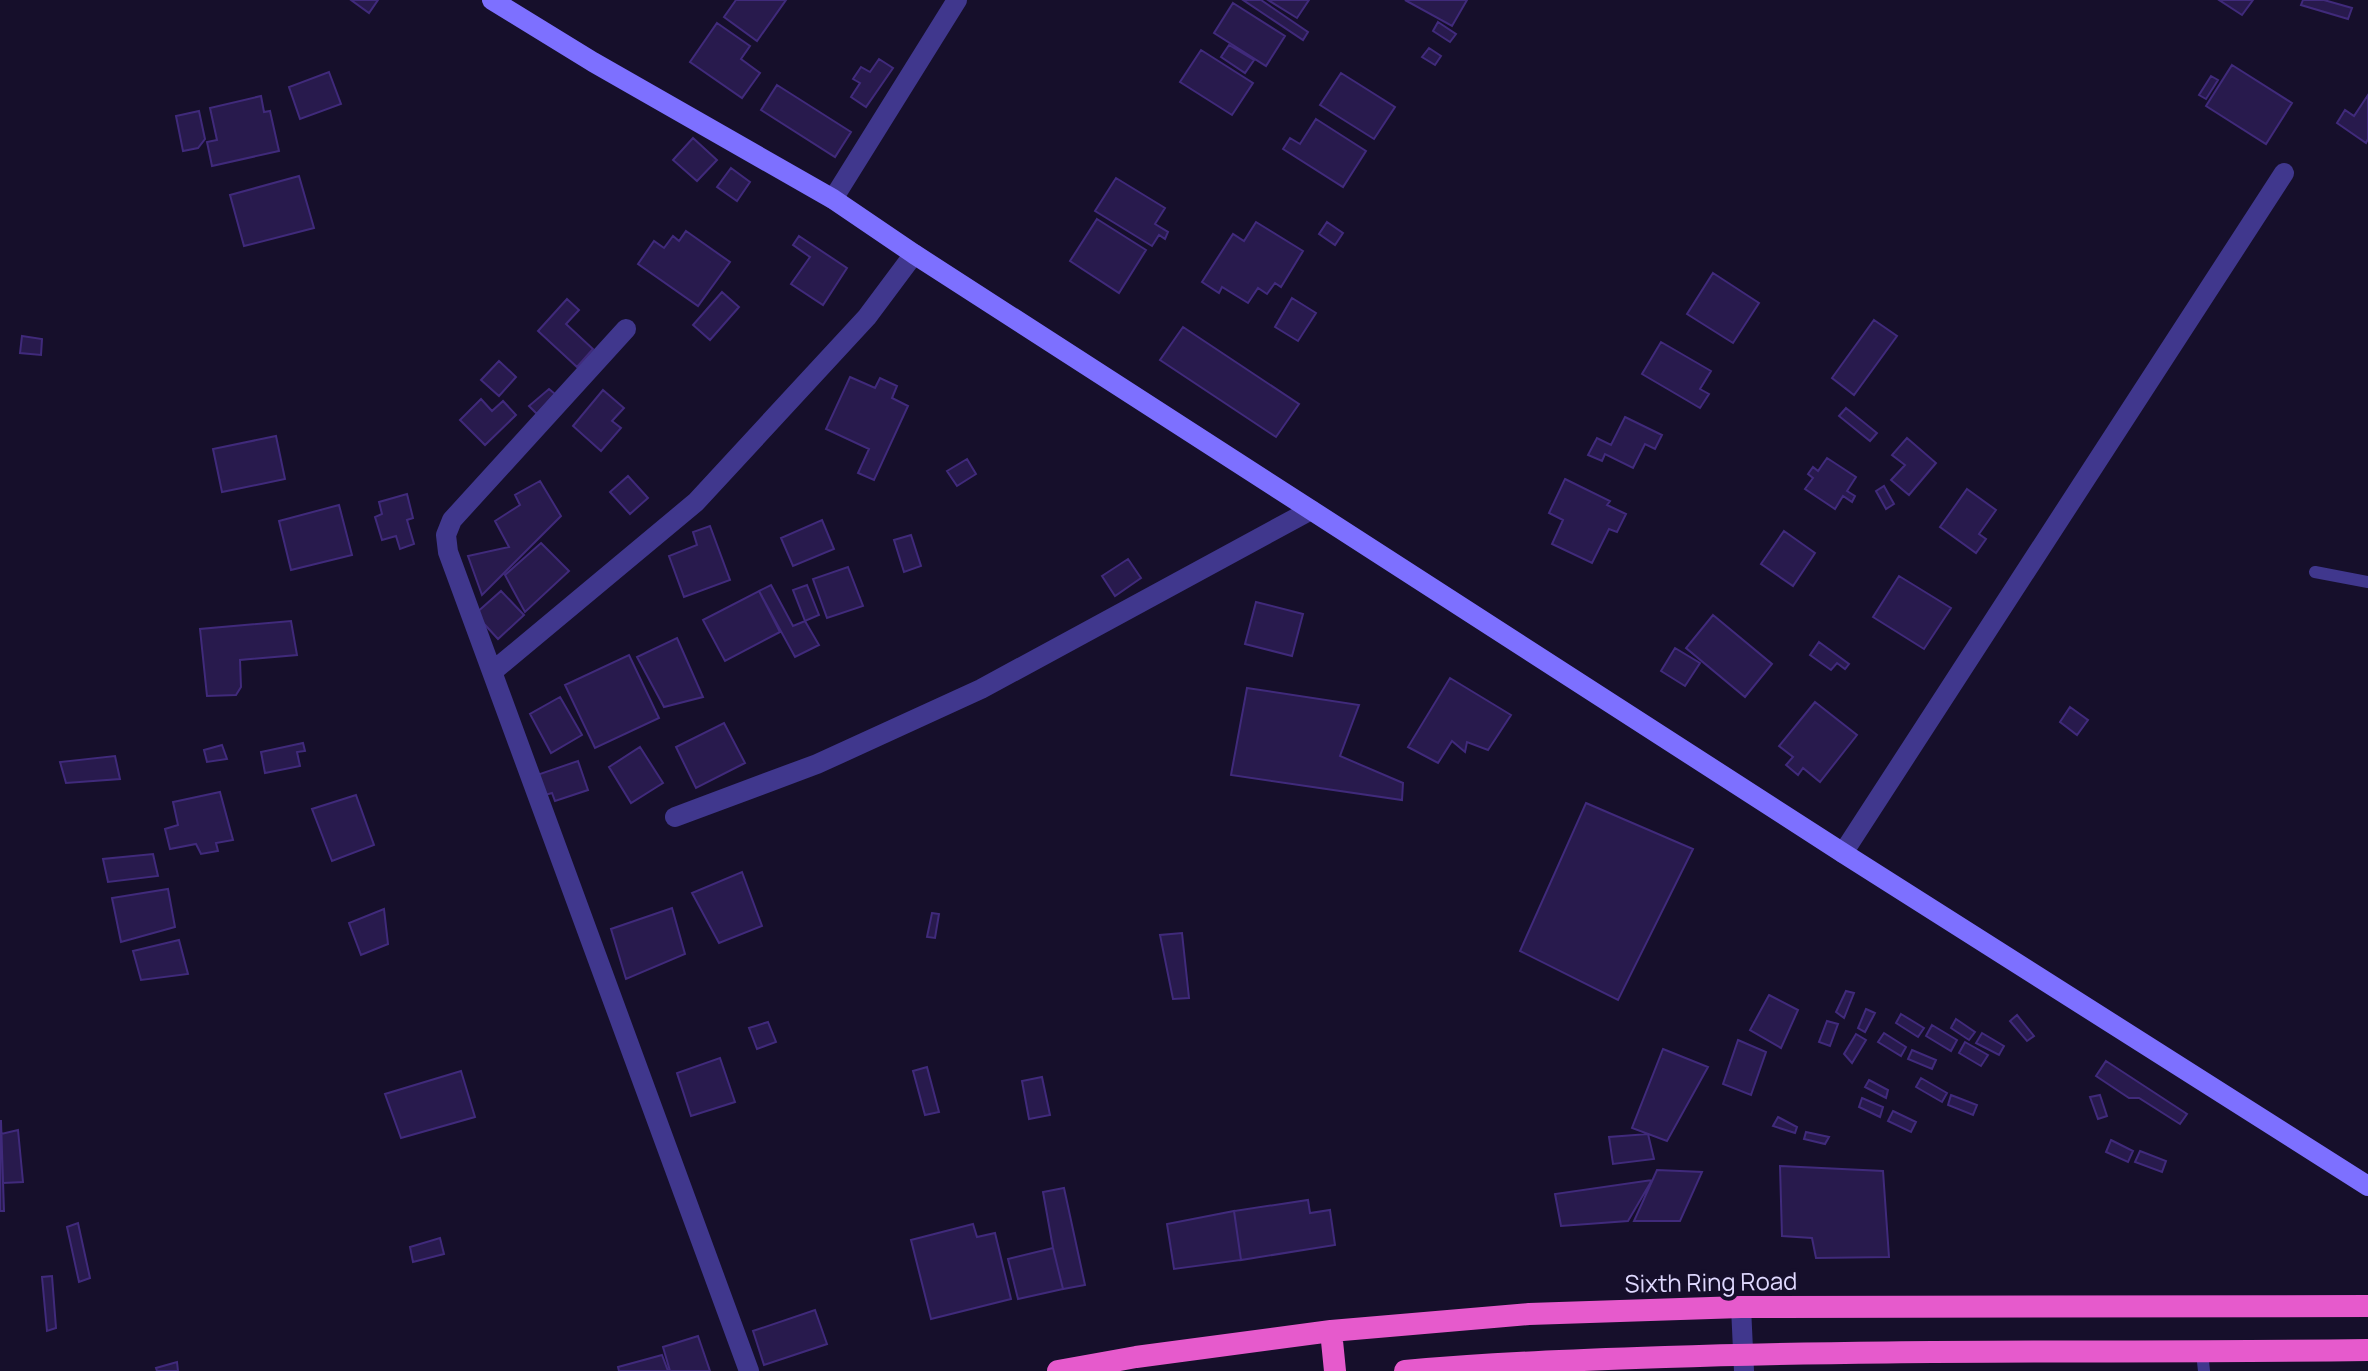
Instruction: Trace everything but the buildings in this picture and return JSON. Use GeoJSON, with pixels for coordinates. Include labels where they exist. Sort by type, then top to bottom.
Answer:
{"type":"FeatureCollection","features":[{"type":"Feature","properties":{"kind":"highway","name":"Sixth Ring Road"},"geometry":{"type":"LineString","coordinates":[[1058,1371],[1136,1357],[1331,1331],[1529,1314],[1741,1307],[2368,1306]]}},
{"type":"Feature","properties":{"kind":"highway"},"geometry":{"type":"LineString","coordinates":[[1331,1331],[1335,1371]]}},
{"type":"Feature","properties":{"kind":"highway"},"geometry":{"type":"LineString","coordinates":[[1405,1371],[1490,1363],[1743,1363],[1976,1351],[2203,1362],[2368,1350]]}},
{"type":"Feature","properties":{"kind":"main road"},"geometry":{"type":"LineString","coordinates":[[492,0],[593,62],[833,199],[1843,853],[2368,1186]]}},
{"type":"Feature","properties":{"kind":"street"},"geometry":{"type":"LineString","coordinates":[[833,199],[957,0]]}},
{"type":"Feature","properties":{"kind":"street"},"geometry":{"type":"LineString","coordinates":[[1843,853],[2284,173]]}},
{"type":"Feature","properties":{"kind":"street"},"geometry":{"type":"LineString","coordinates":[[492,672],[696,502],[867,317],[914,254]]}},
{"type":"Feature","properties":{"kind":"street"},"geometry":{"type":"LineString","coordinates":[[626,329],[452,520],[446,535],[448,552],[749,1371]]}},
{"type":"Feature","properties":{"kind":"street"},"geometry":{"type":"LineString","coordinates":[[675,817],[817,764],[981,689],[1311,510]]}},
{"type":"Feature","properties":{"kind":"street"},"geometry":{"type":"LineString","coordinates":[[1741,1307],[1743,1363]]}},
{"type":"Feature","properties":{"kind":"lane"},"geometry":{"type":"LineString","coordinates":[[2315,572],[2368,582]]}}]}
